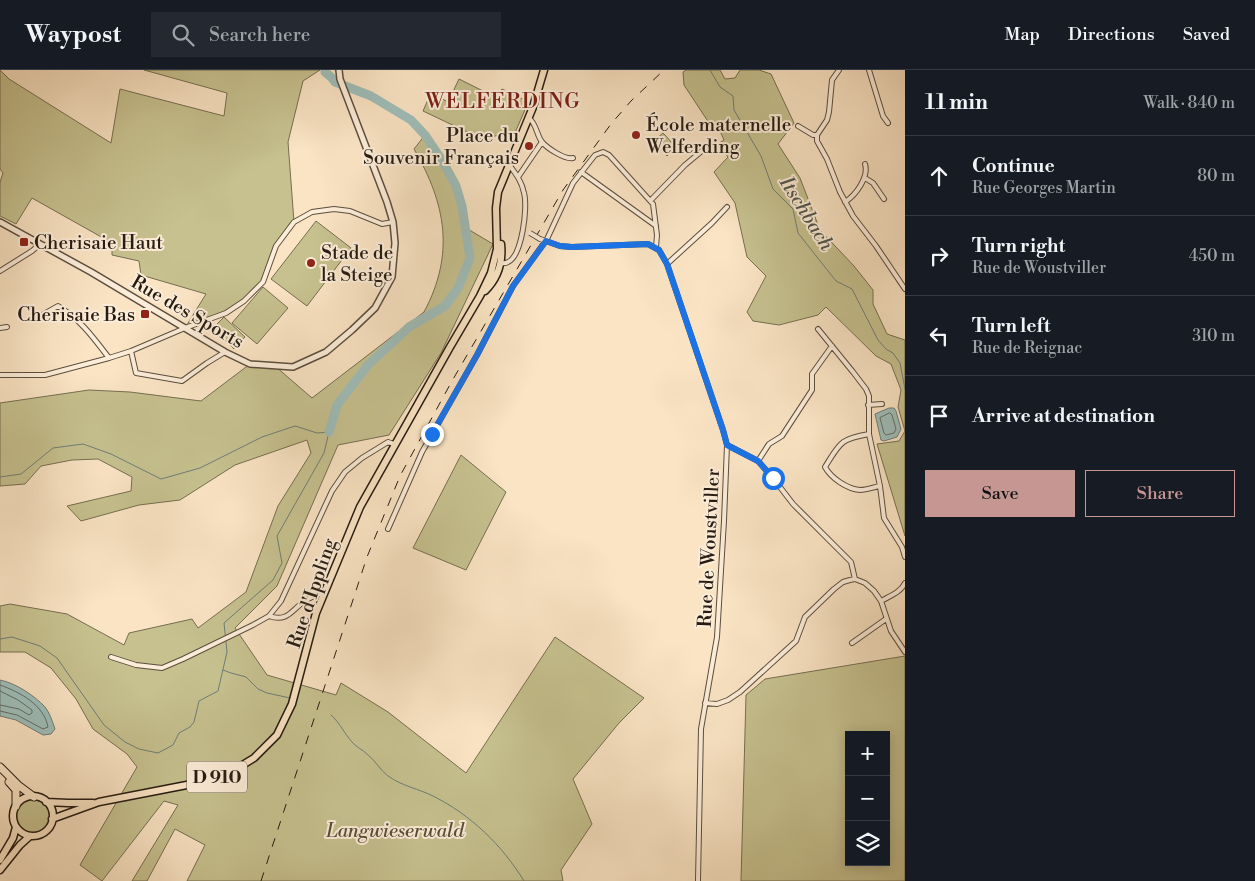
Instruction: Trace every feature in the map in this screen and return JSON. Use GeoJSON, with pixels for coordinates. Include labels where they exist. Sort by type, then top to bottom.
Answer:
{"type":"FeatureCollection","features":[{"type":"Feature","properties":{"kind":"highway"},"geometry":{"type":"LineString","coordinates":[[0,767],[18,785],[34,797]]}},
{"type":"Feature","properties":{"kind":"highway"},"geometry":{"type":"LineString","coordinates":[[0,773],[16,790],[16,806]]}},
{"type":"Feature","properties":{"kind":"main road","name":"Rue d'Ippling"},"geometry":{"type":"LineString","coordinates":[[52,819],[99,802],[197,783],[220,776],[245,764],[264,749],[282,725],[292,704],[310,631],[357,513],[394,444],[480,296],[494,280],[498,263],[497,199],[508,164],[528,118],[544,70]]}},
{"type":"Feature","properties":{"kind":"main road"},"geometry":{"type":"LineString","coordinates":[[34,797],[46,802],[51,809],[52,819],[50,826],[45,832],[30,836],[20,832],[16,827],[13,815],[16,806],[26,798],[34,797]]}},
{"type":"Feature","properties":{"kind":"main road","name":"Rue d'Ippling"},"geometry":{"type":"LineString","coordinates":[[46,802],[99,802]]}},
{"type":"Feature","properties":{"kind":"main road"},"geometry":{"type":"LineString","coordinates":[[0,860],[13,838],[16,827]]}},
{"type":"Feature","properties":{"kind":"main road"},"geometry":{"type":"LineString","coordinates":[[0,870],[20,845],[30,836]]}},
{"type":"Feature","properties":{"kind":"street","name":"Rue des Sports"},"geometry":{"type":"LineString","coordinates":[[0,222],[250,364],[293,367],[326,352],[352,330],[375,308],[392,276],[395,244],[393,222],[388,202],[340,79],[339,70]]}},
{"type":"Feature","properties":{"kind":"street"},"geometry":{"type":"LineString","coordinates":[[839,70],[832,80],[827,120],[817,136],[817,141],[827,159],[845,202],[905,289]]}},
{"type":"Feature","properties":{"kind":"street"},"geometry":{"type":"LineString","coordinates":[[869,70],[888,124]]}},
{"type":"Feature","properties":{"kind":"street"},"geometry":{"type":"LineString","coordinates":[[528,118],[534,123],[542,142],[562,157],[573,158]]}},
{"type":"Feature","properties":{"kind":"street"},"geometry":{"type":"LineString","coordinates":[[798,126],[817,136]]}},
{"type":"Feature","properties":{"kind":"street"},"geometry":{"type":"LineString","coordinates":[[518,177],[542,142]]}},
{"type":"Feature","properties":{"kind":"street"},"geometry":{"type":"LineString","coordinates":[[651,200],[685,165],[703,150]]}},
{"type":"Feature","properties":{"kind":"street"},"geometry":{"type":"LineString","coordinates":[[388,529],[432,434],[477,355],[513,286],[546,241],[573,183],[595,154],[600,152],[606,153],[611,157],[651,200],[655,211],[656,247],[644,244],[560,246],[546,241],[540,239],[523,228]]}},
{"type":"Feature","properties":{"kind":"street"},"geometry":{"type":"LineString","coordinates":[[498,263],[507,263],[513,258],[523,228],[526,199],[518,177],[508,164]]}},
{"type":"Feature","properties":{"kind":"street"},"geometry":{"type":"LineString","coordinates":[[845,202],[852,197],[865,178],[867,170],[865,164]]}},
{"type":"Feature","properties":{"kind":"street"},"geometry":{"type":"LineString","coordinates":[[581,172],[656,226]]}},
{"type":"Feature","properties":{"kind":"street"},"geometry":{"type":"LineString","coordinates":[[865,178],[873,183],[884,199]]}},
{"type":"Feature","properties":{"kind":"street"},"geometry":{"type":"LineString","coordinates":[[667,264],[727,207]]}},
{"type":"Feature","properties":{"kind":"street"},"geometry":{"type":"LineString","coordinates":[[0,375],[45,375],[109,358],[226,313],[244,300],[263,282],[276,246],[294,222],[312,212],[334,209],[350,211],[382,224],[393,222]]}},
{"type":"Feature","properties":{"kind":"street"},"geometry":{"type":"LineString","coordinates":[[0,270],[32,251],[40,244]]}},
{"type":"Feature","properties":{"kind":"street","name":"Rue de Woustviller"},"geometry":{"type":"LineString","coordinates":[[656,247],[667,264],[696,346],[727,445],[717,637],[701,729],[698,881]]}},
{"type":"Feature","properties":{"kind":"street"},"geometry":{"type":"LineString","coordinates":[[42,315],[58,306],[68,312],[83,324],[109,358]]}},
{"type":"Feature","properties":{"kind":"street"},"geometry":{"type":"LineString","coordinates":[[0,328],[7,327]]}},
{"type":"Feature","properties":{"kind":"street"},"geometry":{"type":"LineString","coordinates":[[818,329],[866,389],[869,396],[869,434],[880,486],[884,518],[902,547],[905,557]]}},
{"type":"Feature","properties":{"kind":"street"},"geometry":{"type":"LineString","coordinates":[[758,461],[769,444],[782,436],[812,390],[812,374],[832,346]]}},
{"type":"Feature","properties":{"kind":"street"},"geometry":{"type":"LineString","coordinates":[[131,351],[136,373],[182,382],[206,363],[226,352]]}},
{"type":"Feature","properties":{"kind":"street"},"geometry":{"type":"LineString","coordinates":[[868,405],[882,404]]}},
{"type":"Feature","properties":{"kind":"street"},"geometry":{"type":"LineString","coordinates":[[869,434],[846,438],[836,449],[825,467],[828,472],[846,486],[860,490],[880,486]]}},
{"type":"Feature","properties":{"kind":"street"},"geometry":{"type":"LineString","coordinates":[[112,657],[136,665],[162,668],[218,643],[269,616],[281,601],[332,491],[345,472],[362,458],[388,442],[394,444]]}},
{"type":"Feature","properties":{"kind":"street"},"geometry":{"type":"LineString","coordinates":[[727,445],[758,461],[793,504],[851,562],[856,579]]}},
{"type":"Feature","properties":{"kind":"street"},"geometry":{"type":"LineString","coordinates":[[705,703],[717,704],[728,700],[740,692],[796,641],[805,617],[843,582],[856,579],[870,586],[881,601],[886,619],[905,652]]}},
{"type":"Feature","properties":{"kind":"street"},"geometry":{"type":"LineString","coordinates":[[881,601],[905,583]]}},
{"type":"Feature","properties":{"kind":"street"},"geometry":{"type":"LineString","coordinates":[[269,616],[280,618],[288,615],[305,601],[324,592]]}},
{"type":"Feature","properties":{"kind":"street"},"geometry":{"type":"LineString","coordinates":[[852,643],[886,619]]}},
{"type":"Feature","properties":{"kind":"green space"},"geometry":{"type":"Polygon","coordinates":[[[0,70],[9,79],[111,143],[120,89],[224,116],[227,93],[144,70],[320,70],[303,81],[288,142],[294,222],[276,246],[263,282],[244,301],[226,313],[185,328],[206,294],[141,275],[139,261],[112,255],[112,243],[32,198],[16,224],[0,216],[0,182],[3,173],[0,169],[0,70]]]}},
{"type":"Feature","properties":{"kind":"green space"},"geometry":{"type":"Polygon","coordinates":[[[686,70],[720,70],[725,79],[735,78],[740,70],[759,70],[771,74],[794,123],[778,144],[800,178],[820,230],[854,266],[873,290],[873,304],[887,334],[905,340],[905,431],[898,407],[901,390],[891,364],[876,356],[826,307],[818,315],[779,325],[753,321],[747,312],[766,276],[747,257],[735,203],[714,172],[728,157],[718,144],[724,140],[717,124],[711,126],[684,85],[683,72],[686,70]]]}},
{"type":"Feature","properties":{"kind":"green space"},"geometry":{"type":"Polygon","coordinates":[[[459,79],[497,98],[502,89],[528,103],[514,135],[504,130],[501,136],[498,135],[484,140],[423,111],[431,93],[448,102],[459,79]]]}},
{"type":"Feature","properties":{"kind":"green space"},"geometry":{"type":"Polygon","coordinates":[[[663,133],[676,147],[667,156],[653,142],[663,133]]]}},
{"type":"Feature","properties":{"kind":"green space","name":"Langwieserwald"},"geometry":{"type":"Polygon","coordinates":[[[425,135],[456,186],[466,228],[493,244],[441,353],[389,435],[338,445],[277,586],[235,628],[267,675],[336,695],[341,683],[388,712],[466,773],[555,637],[644,698],[619,723],[573,779],[592,824],[561,870],[563,881],[187,881],[205,845],[175,829],[147,881],[132,881],[178,805],[164,801],[102,881],[80,865],[137,767],[127,754],[93,729],[76,699],[51,668],[25,652],[0,652],[0,606],[10,604],[67,614],[124,645],[129,633],[192,619],[198,628],[246,592],[278,506],[311,453],[307,440],[235,465],[180,500],[139,505],[81,521],[67,506],[131,491],[132,477],[98,459],[72,460],[41,466],[25,484],[0,486],[0,403],[89,390],[130,392],[201,401],[250,364],[275,366],[312,398],[424,312],[434,291],[440,270],[443,229],[433,190],[425,169],[414,149],[425,135]]]}},
{"type":"Feature","properties":{"kind":"green space","name":"Stade de la Steige"},"geometry":{"type":"Polygon","coordinates":[[[316,221],[351,248],[307,306],[271,279],[316,221]]]}},
{"type":"Feature","properties":{"kind":"green space"},"geometry":{"type":"Polygon","coordinates":[[[263,287],[288,308],[257,344],[232,323],[263,287]]]}},
{"type":"Feature","properties":{"kind":"green space"},"geometry":{"type":"Polygon","coordinates":[[[224,317],[245,337],[234,349],[213,328],[224,317]]]}},
{"type":"Feature","properties":{"kind":"green space"},"geometry":{"type":"Polygon","coordinates":[[[905,431],[905,536],[877,444],[899,441],[905,431]]]}},
{"type":"Feature","properties":{"kind":"green space"},"geometry":{"type":"Polygon","coordinates":[[[461,455],[506,492],[466,570],[413,548],[461,455]]]}},
{"type":"Feature","properties":{"kind":"green space"},"geometry":{"type":"Polygon","coordinates":[[[905,656],[905,881],[741,881],[746,695],[765,679],[905,656]]]}},
{"type":"Feature","properties":{"kind":"green space"},"geometry":{"type":"Polygon","coordinates":[[[33,799],[45,804],[50,816],[45,828],[33,833],[21,828],[16,816],[21,804],[33,799]]]}},
{"type":"Feature","properties":{"kind":"water"},"geometry":{"type":"Polygon","coordinates":[[[889,408],[894,408],[896,411],[901,429],[897,437],[884,441],[881,440],[875,414],[889,408]]]}},
{"type":"Feature","properties":{"kind":"water"},"geometry":{"type":"Polygon","coordinates":[[[0,680],[24,690],[45,707],[50,714],[55,729],[51,734],[43,735],[16,720],[0,716],[0,680]]]}},
{"type":"Feature","properties":{"kind":"waterway"},"geometry":{"type":"LineString","coordinates":[[325,70],[335,82],[371,96],[411,120],[425,135],[456,186],[462,206],[470,258],[458,288],[445,306],[409,327],[368,365],[337,405],[329,432]]}},
{"type":"Feature","properties":{"kind":"waterway","name":"Itschbach"},"geometry":{"type":"LineString","coordinates":[[710,70],[720,87],[733,96],[734,110],[761,156],[773,189],[793,209],[798,233],[836,281],[852,289],[878,340],[886,349],[893,353],[900,363],[905,389]]}},
{"type":"Feature","properties":{"kind":"waterway"},"geometry":{"type":"LineString","coordinates":[[0,477],[21,474],[53,448],[83,444],[111,454],[161,479],[200,468],[262,437],[295,426],[317,433],[329,432],[324,453],[277,536],[282,563],[273,580],[224,623],[227,652],[218,691],[199,701],[194,722],[190,727],[179,733],[173,745],[158,753],[139,749],[125,742],[104,725],[57,658],[40,646],[12,637],[0,639]]}},
{"type":"Feature","properties":{"kind":"waterway"},"geometry":{"type":"LineString","coordinates":[[223,670],[246,677],[258,689],[267,693],[290,698]]}},
{"type":"Feature","properties":{"kind":"waterway"},"geometry":{"type":"LineString","coordinates":[[331,715],[349,739],[370,756],[388,776],[433,796],[473,822],[496,843],[524,881]]}},
{"type":"Feature","properties":{"kind":"railway"},"geometry":{"type":"LineString","coordinates":[[261,881],[367,557],[400,476],[452,381],[563,190],[611,124],[631,101],[664,70]]}},
{"type":"Feature","properties":{"kind":"place","name":"École maternelle Welferding"},"geometry":{"type":"Point","coordinates":[636,135]}},
{"type":"Feature","properties":{"kind":"place","name":"Place du Souvenir Français"},"geometry":{"type":"Point","coordinates":[529,146]}},
{"type":"Feature","properties":{"kind":"place","name":"Cherisaie Haut"},"geometry":{"type":"Point","coordinates":[24,242]}},
{"type":"Feature","properties":{"kind":"place","name":"Stade de la Steige"},"geometry":{"type":"Point","coordinates":[311,263]}},
{"type":"Feature","properties":{"kind":"place","name":"Cherisaie Bas"},"geometry":{"type":"Point","coordinates":[145,314]}},
{"type":"Feature","properties":{"kind":"district","name":"WELFERDING"},"geometry":{"type":"Point","coordinates":[503,101]}},
{"type":"Feature","properties":{"kind":"route"},"geometry":{"type":"LineString","coordinates":[[432,434],[477,355],[513,286],[546,241],[560,246],[581,248],[648,244],[656,247],[665,258],[693,336],[727,445],[758,461],[773,478]]}}]}
